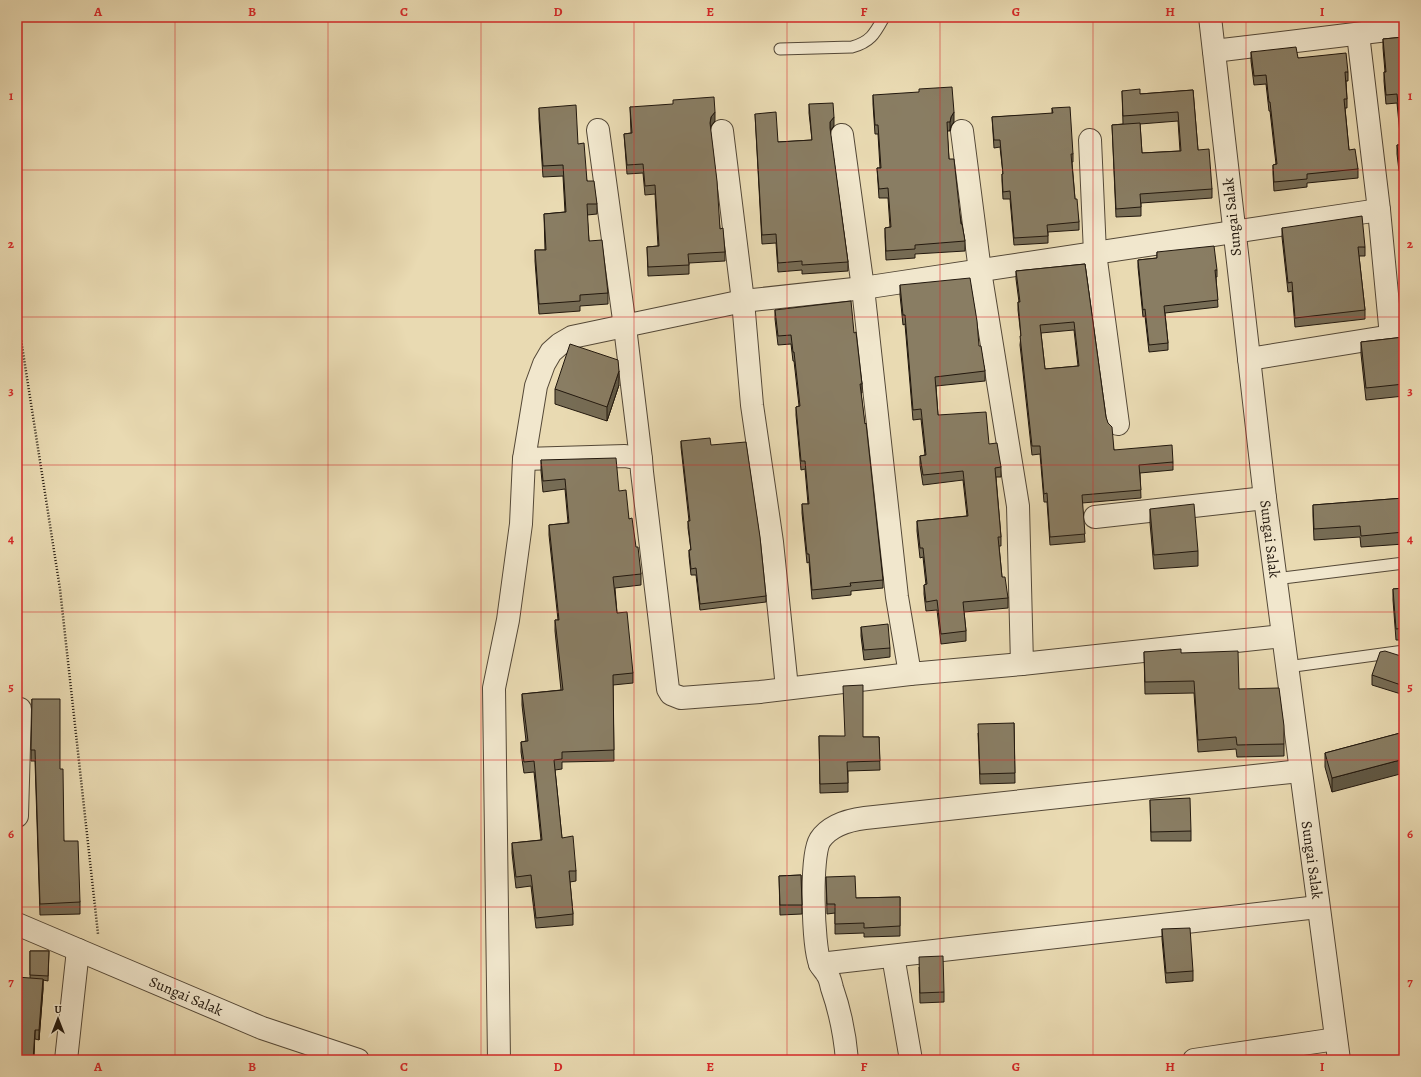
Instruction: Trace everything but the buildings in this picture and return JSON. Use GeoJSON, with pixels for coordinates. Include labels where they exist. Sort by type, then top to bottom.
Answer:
{"type":"FeatureCollection","features":[{"type":"Feature","properties":{"kind":"street","name":"Sungai Salak"},"geometry":{"type":"LineString","coordinates":[[1210,17],[1264,498],[1337,1050]]}},
{"type":"Feature","properties":{"kind":"street"},"geometry":{"type":"LineString","coordinates":[[1214,51],[1404,28]]}},
{"type":"Feature","properties":{"kind":"street"},"geometry":{"type":"LineString","coordinates":[[1249,359],[1398,335],[1378,210],[1358,34]]}},
{"type":"Feature","properties":{"kind":"street"},"geometry":{"type":"LineString","coordinates":[[598,130],[625,327],[668,689],[671,694],[681,698],[787,688],[1283,636]]}},
{"type":"Feature","properties":{"kind":"street"},"geometry":{"type":"LineString","coordinates":[[722,131],[744,301],[752,406],[772,542],[787,688]]}},
{"type":"Feature","properties":{"kind":"street"},"geometry":{"type":"LineString","coordinates":[[962,131],[980,271],[1018,506],[1022,664]]}},
{"type":"Feature","properties":{"kind":"street"},"geometry":{"type":"LineString","coordinates":[[842,135],[863,288],[897,597],[910,674]]}},
{"type":"Feature","properties":{"kind":"street"},"geometry":{"type":"LineString","coordinates":[[1090,140],[1095,253],[1118,424]]}},
{"type":"Feature","properties":{"kind":"street"},"geometry":{"type":"LineString","coordinates":[[499,1060],[494,688],[508,620],[521,524],[524,459],[536,386],[544,364],[551,352],[560,344],[572,337],[744,301],[863,288],[1378,210]]}},
{"type":"Feature","properties":{"kind":"street"},"geometry":{"type":"LineString","coordinates":[[524,459],[625,456],[641,459]]}},
{"type":"Feature","properties":{"kind":"street"},"geometry":{"type":"LineString","coordinates":[[1094,517],[1264,498]]}},
{"type":"Feature","properties":{"kind":"street"},"geometry":{"type":"LineString","coordinates":[[17,816],[20,709]]}},
{"type":"Feature","properties":{"kind":"street"},"geometry":{"type":"LineString","coordinates":[[847,1060],[846,1048],[836,1001],[828,974],[820,964],[814,927],[816,852],[819,841],[831,829],[839,824],[854,819],[1300,771]]}},
{"type":"Feature","properties":{"kind":"street"},"geometry":{"type":"LineString","coordinates":[[820,964],[1318,906]]}},
{"type":"Feature","properties":{"kind":"street","name":"Sungai Salak"},"geometry":{"type":"LineString","coordinates":[[17,924],[262,1028],[358,1060]]}},
{"type":"Feature","properties":{"kind":"street"},"geometry":{"type":"LineString","coordinates":[[66,1060],[78,950]]}},
{"type":"Feature","properties":{"kind":"street"},"geometry":{"type":"LineString","coordinates":[[893,956],[911,1060]]}},
{"type":"Feature","properties":{"kind":"street"},"geometry":{"type":"LineString","coordinates":[[1194,1060],[1337,1050]]}},
{"type":"Feature","properties":{"kind":"lane"},"geometry":{"type":"LineString","coordinates":[[780,49],[852,47],[863,44],[873,36],[884,17]]}},
{"type":"Feature","properties":{"kind":"lane"},"geometry":{"type":"LineString","coordinates":[[1275,579],[1404,563]]}},
{"type":"Feature","properties":{"kind":"lane"},"geometry":{"type":"LineString","coordinates":[[1287,667],[1404,651]]}},
{"type":"Feature","properties":{"kind":"path"},"geometry":{"type":"LineString","coordinates":[[17,314],[60,589],[101,959]]}}]}
